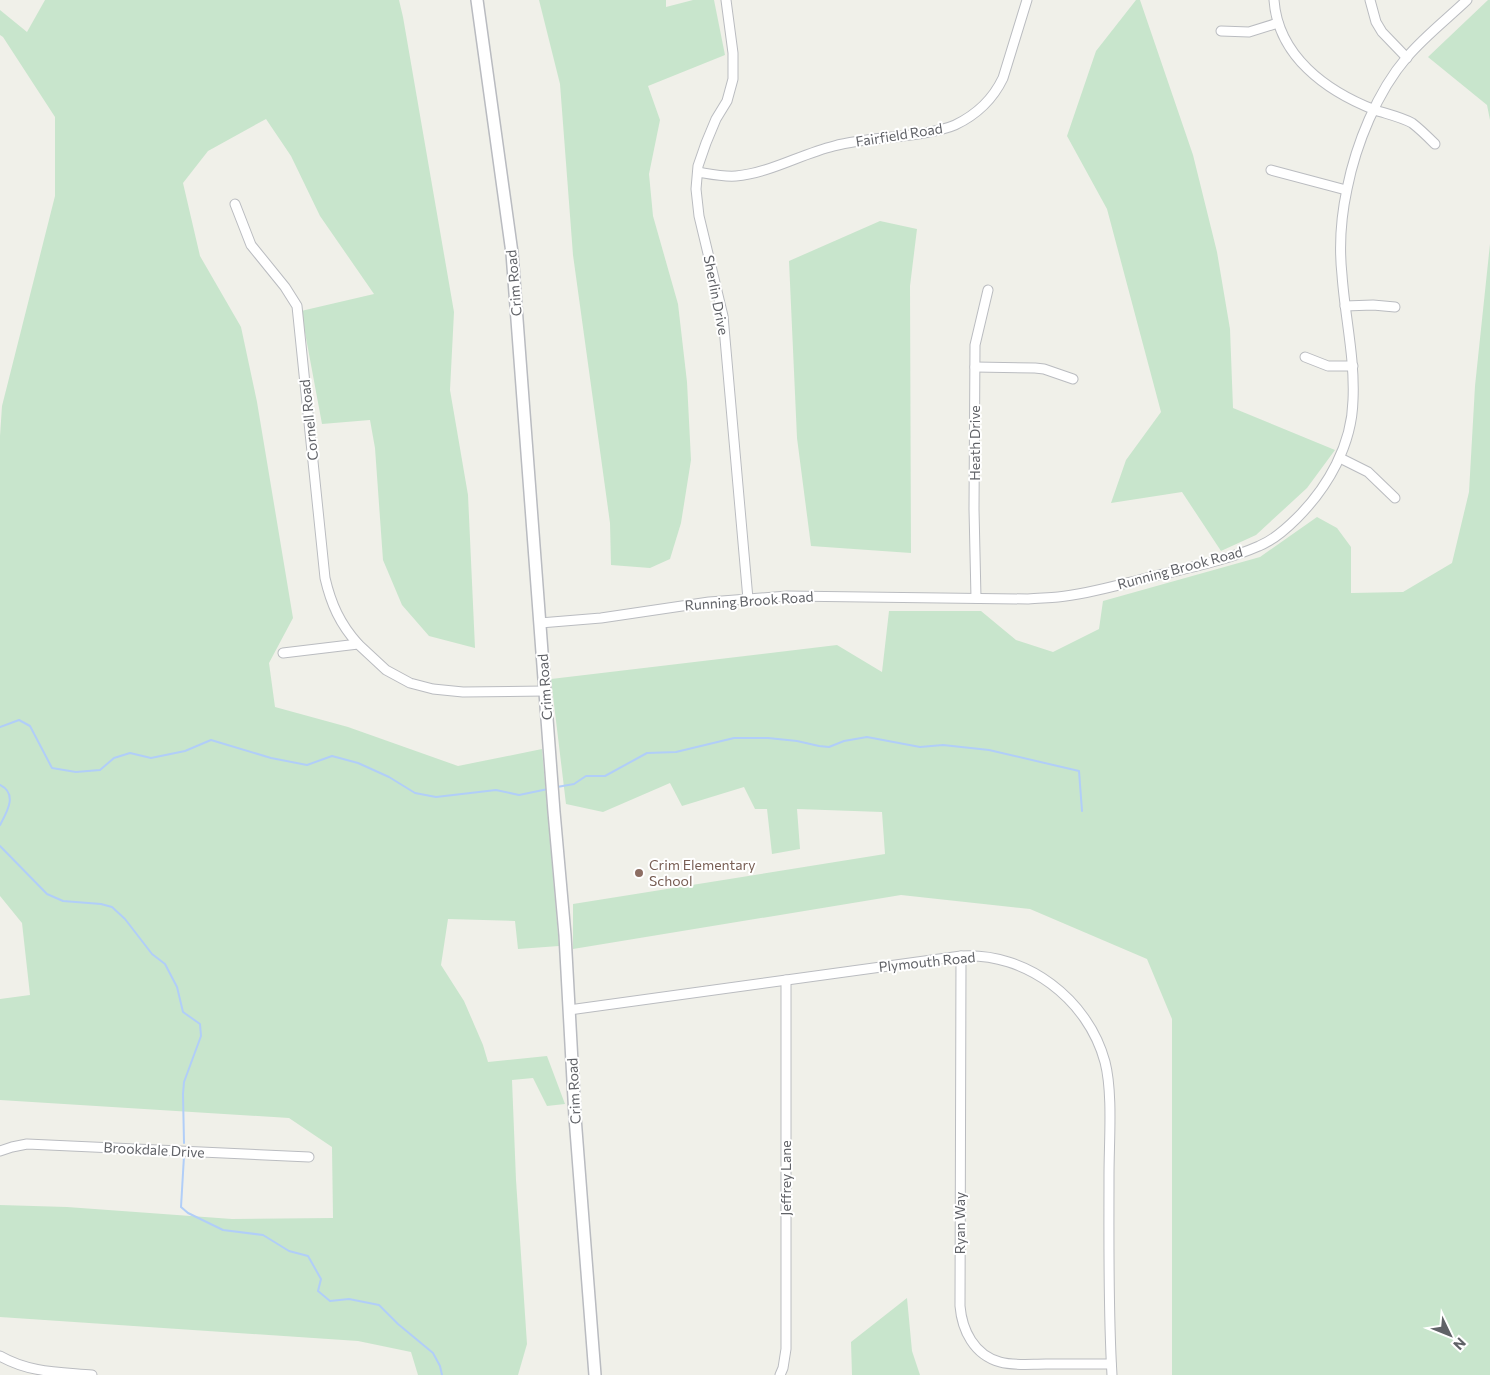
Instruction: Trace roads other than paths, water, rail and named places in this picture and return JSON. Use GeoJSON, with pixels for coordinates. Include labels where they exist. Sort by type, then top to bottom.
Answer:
{"type":"FeatureCollection","features":[{"type":"Feature","properties":{"kind":"street","name":"Crim Road"},"geometry":{"type":"LineString","coordinates":[[477,0],[512,253],[553,801],[565,935],[575,1117],[595,1375]]}},
{"type":"Feature","properties":{"kind":"street","name":"Sherlin Drive"},"geometry":{"type":"LineString","coordinates":[[726,0],[733,53],[734,79],[727,101],[716,119],[706,143],[698,172],[696,190],[697,204],[723,316],[748,598]]}},
{"type":"Feature","properties":{"kind":"street","name":"Fairfield Road"},"geometry":{"type":"LineString","coordinates":[[698,172],[734,176],[749,174],[834,146],[929,132],[953,126],[979,110],[998,88],[1003,78],[1027,0]]}},
{"type":"Feature","properties":{"kind":"street"},"geometry":{"type":"LineString","coordinates":[[1274,0],[1278,23],[1289,47],[1310,72],[1323,83],[1374,110],[1410,122],[1435,144]]}},
{"type":"Feature","properties":{"kind":"street"},"geometry":{"type":"LineString","coordinates":[[1370,0],[1376,22],[1382,32],[1407,58]]}},
{"type":"Feature","properties":{"kind":"street","name":"Running Brook Road"},"geometry":{"type":"LineString","coordinates":[[540,623],[601,618],[709,602],[787,596],[1028,599],[1058,597],[1208,564],[1260,546],[1275,537],[1306,509],[1332,474],[1347,438],[1352,414],[1353,366],[1341,274],[1341,243],[1346,190],[1356,154],[1374,110],[1396,72],[1420,43],[1467,0]]}},
{"type":"Feature","properties":{"kind":"street"},"geometry":{"type":"LineString","coordinates":[[1222,31],[1249,32],[1278,23]]}},
{"type":"Feature","properties":{"kind":"street"},"geometry":{"type":"LineString","coordinates":[[1271,170],[1346,190]]}},
{"type":"Feature","properties":{"kind":"street","name":"Cornell Road"},"geometry":{"type":"LineString","coordinates":[[235,204],[251,245],[285,286],[297,306],[325,578],[330,600],[342,624],[358,644],[386,670],[410,683],[463,692],[545,691]]}},
{"type":"Feature","properties":{"kind":"street","name":"Heath Drive"},"geometry":{"type":"LineString","coordinates":[[976,598],[974,509],[975,366],[977,334],[988,290]]}},
{"type":"Feature","properties":{"kind":"street"},"geometry":{"type":"LineString","coordinates":[[1345,306],[1373,305],[1395,307]]}},
{"type":"Feature","properties":{"kind":"street"},"geometry":{"type":"LineString","coordinates":[[1305,357],[1328,366],[1353,366]]}},
{"type":"Feature","properties":{"kind":"street"},"geometry":{"type":"LineString","coordinates":[[975,366],[1044,369],[1073,379]]}},
{"type":"Feature","properties":{"kind":"street"},"geometry":{"type":"LineString","coordinates":[[1340,458],[1368,472],[1395,498]]}},
{"type":"Feature","properties":{"kind":"street"},"geometry":{"type":"LineString","coordinates":[[283,653],[358,644]]}},
{"type":"Feature","properties":{"kind":"street","name":"Plymouth Road"},"geometry":{"type":"LineString","coordinates":[[569,1010],[961,956],[983,956],[1007,961],[1034,972],[1057,988],[1077,1007],[1102,1052],[1107,1074],[1109,1104],[1112,1375]]}},
{"type":"Feature","properties":{"kind":"street","name":"Ryan Way"},"geometry":{"type":"LineString","coordinates":[[961,956],[960,1306],[964,1327],[974,1344],[997,1361],[1017,1364],[1111,1364]]}},
{"type":"Feature","properties":{"kind":"street","name":"Jeffrey Lane"},"geometry":{"type":"LineString","coordinates":[[780,1375],[786,1349],[786,980]]}},
{"type":"Feature","properties":{"kind":"street","name":"Brookdale Drive"},"geometry":{"type":"LineString","coordinates":[[0,1151],[12,1146],[27,1144],[309,1157]]}},
{"type":"Feature","properties":{"kind":"street"},"geometry":{"type":"LineString","coordinates":[[0,1356],[24,1367],[39,1371],[92,1375]]}},
{"type":"Feature","properties":{"kind":"waterway"},"geometry":{"type":"LineString","coordinates":[[0,727],[19,720],[30,726],[52,768],[76,772],[100,770],[114,758],[130,753],[151,758],[185,751],[211,740],[271,758],[307,765],[332,756],[358,763],[389,777],[415,793],[436,797],[496,790],[519,795],[548,789]]}},
{"type":"Feature","properties":{"kind":"waterway"},"geometry":{"type":"LineString","coordinates":[[557,787],[574,784],[586,776],[605,776],[647,753],[676,752],[734,738],[768,738],[829,747],[844,741],[867,737],[920,747],[943,745],[989,750],[1079,771],[1082,811]]}},
{"type":"Feature","properties":{"kind":"waterway"},"geometry":{"type":"LineString","coordinates":[[0,785],[9,793],[10,798],[8,809],[0,825]]}},
{"type":"Feature","properties":{"kind":"waterway"},"geometry":{"type":"LineString","coordinates":[[0,846],[47,894],[63,901],[101,904],[112,907],[125,919],[152,954],[165,964],[177,987],[183,1012],[200,1024],[201,1036],[184,1082],[184,1143]]}},
{"type":"Feature","properties":{"kind":"waterway"},"geometry":{"type":"LineString","coordinates":[[184,1156],[181,1207],[188,1213],[223,1230],[263,1235],[289,1251],[308,1256],[321,1279],[318,1291],[330,1301],[349,1299],[379,1305],[398,1324],[433,1353],[440,1366],[442,1375]]}},
{"type":"Feature","properties":{"kind":"place","name":"Crim Elementary School"},"geometry":{"type":"Point","coordinates":[639,873]}}]}
